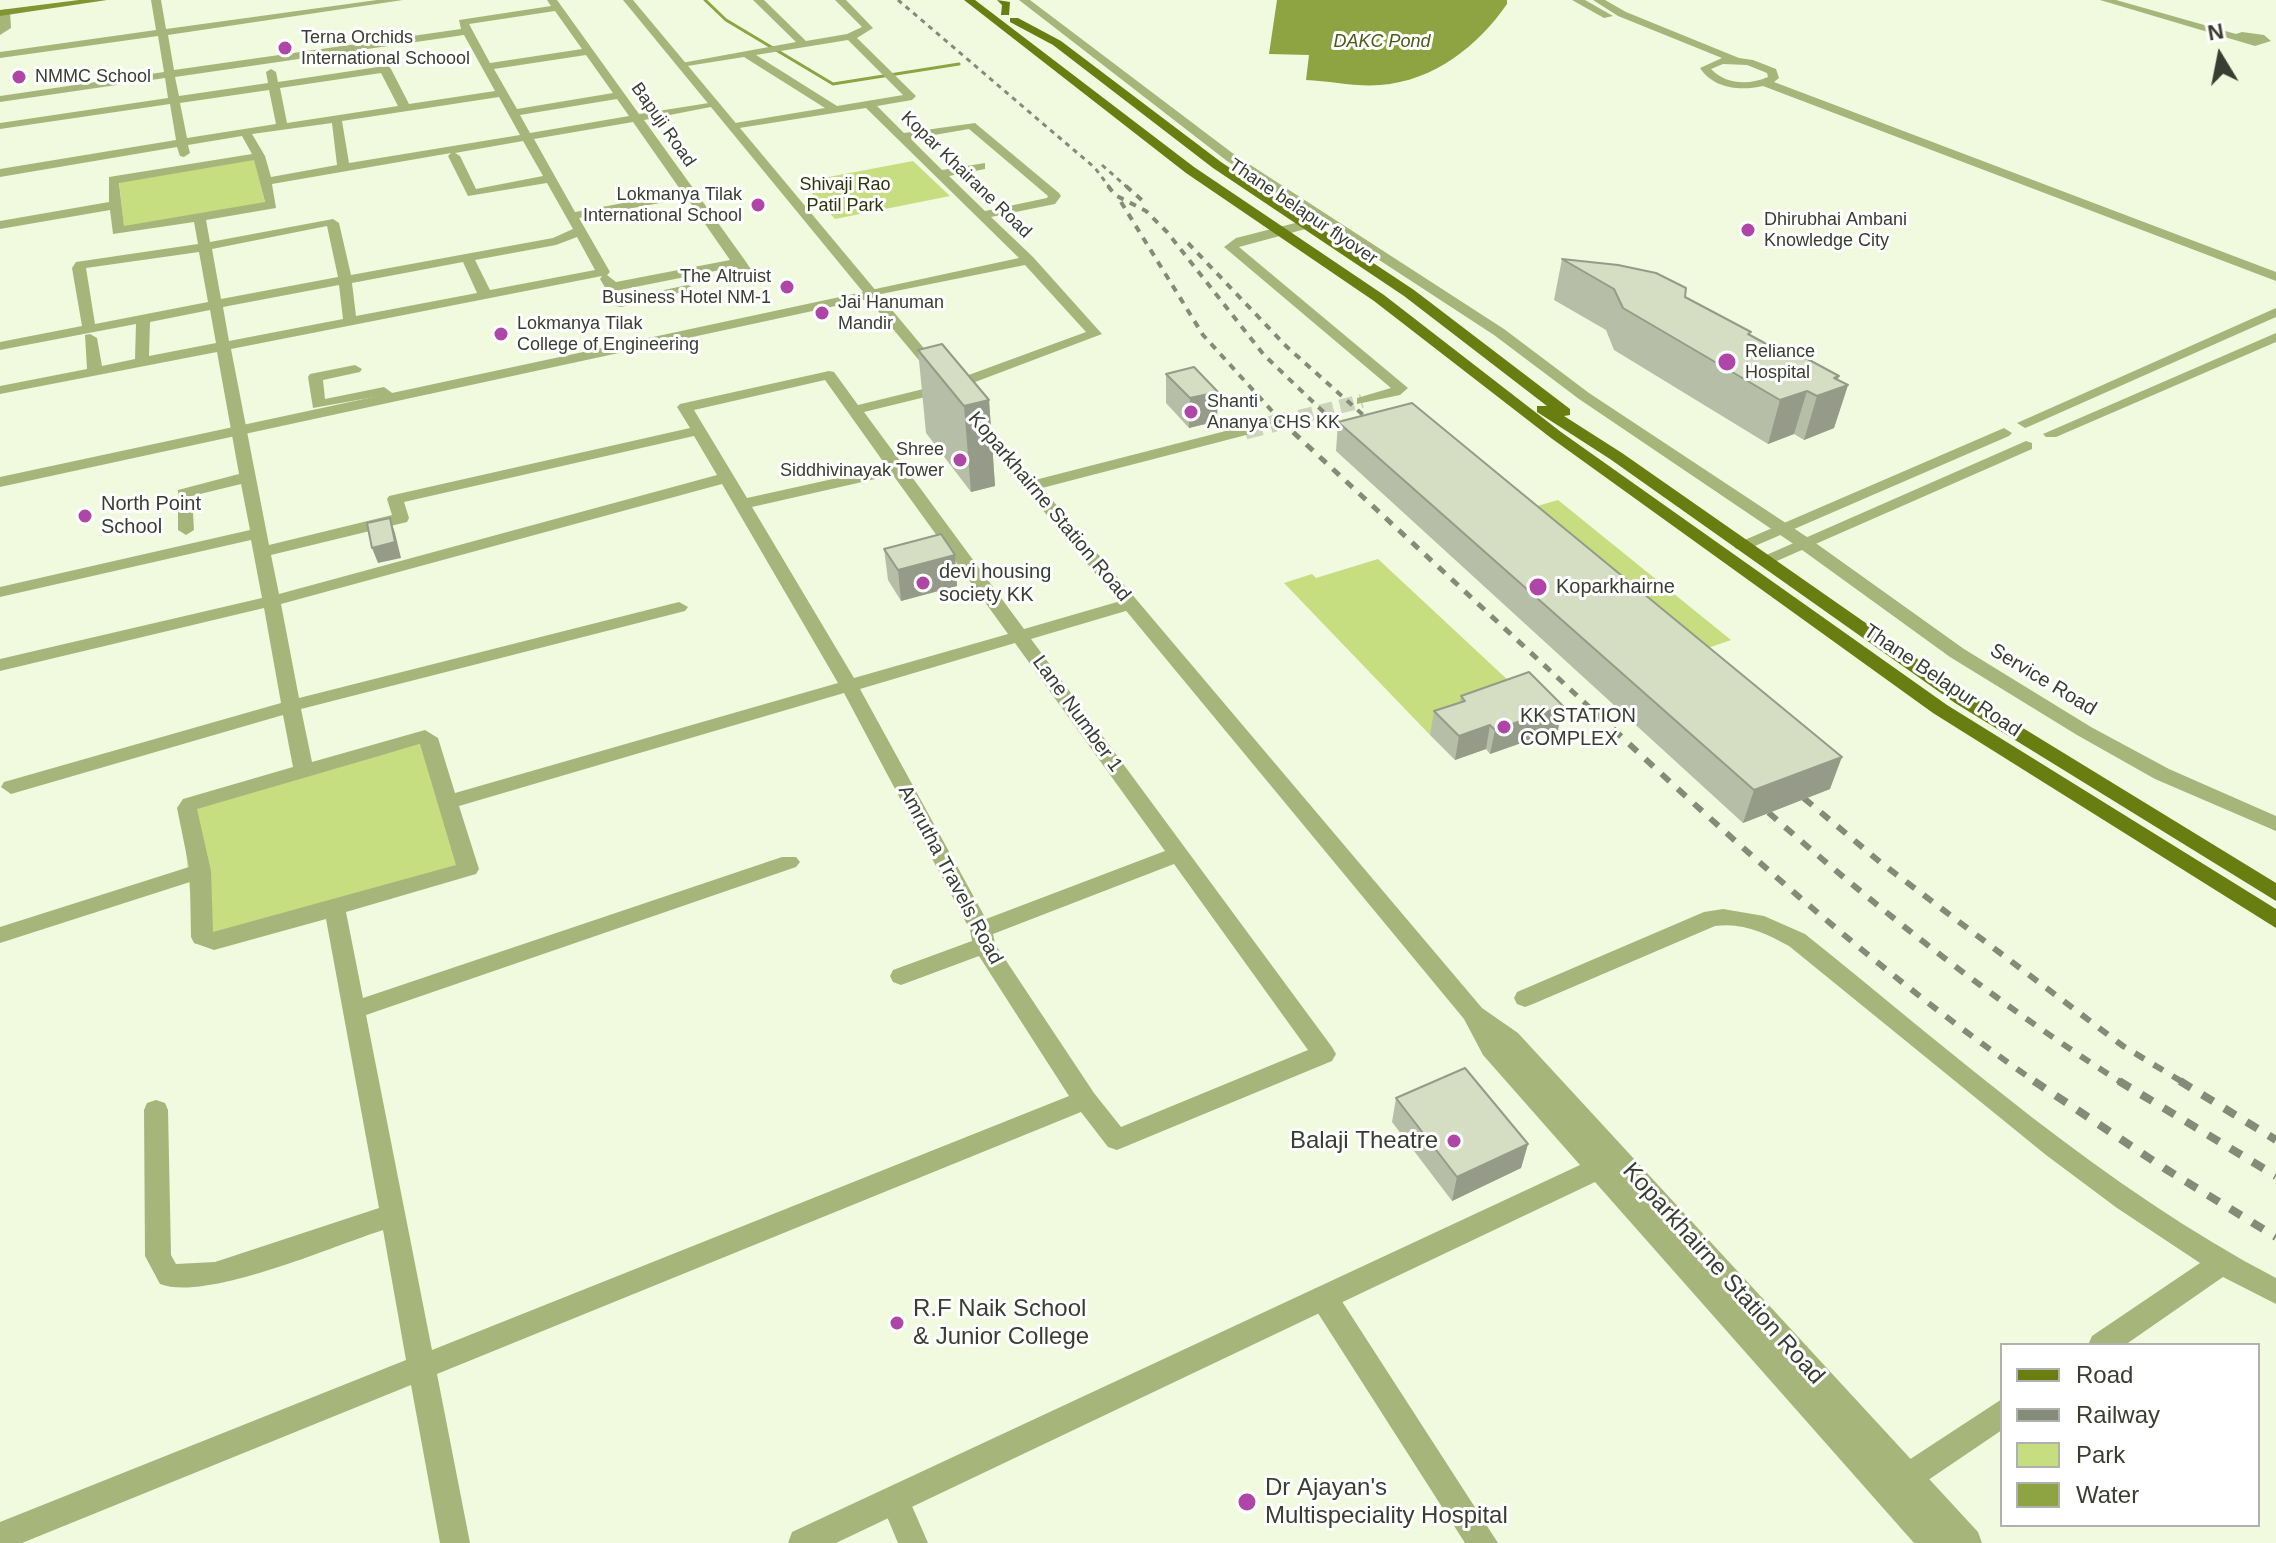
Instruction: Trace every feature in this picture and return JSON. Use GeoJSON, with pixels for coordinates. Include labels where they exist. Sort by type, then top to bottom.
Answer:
{"type":"FeatureCollection","features":[{"type":"Feature","properties":{"kind":"main road"},"geometry":{"type":"LineString","coordinates":[[2,11],[49,0]]}},
{"type":"Feature","properties":{"kind":"main road"},"geometry":{"type":"LineString","coordinates":[[2,11],[102,0]]}},
{"type":"Feature","properties":{"kind":"main road"},"geometry":{"type":"LineString","coordinates":[[969,0],[1057,43],[1217,165],[1305,217],[1556,405],[1616,456]]}},
{"type":"Feature","properties":{"kind":"main road"},"geometry":{"type":"LineString","coordinates":[[988,0],[1006,19],[1021,49],[1177,173],[1367,303],[1513,417],[1595,463]]}},
{"type":"Feature","properties":{"kind":"main road"},"geometry":{"type":"LineString","coordinates":[[1002,0],[1007,4],[1006,19]]}},
{"type":"Feature","properties":{"kind":"main road","name":"Thane belapur flyover"},"geometry":{"type":"LineString","coordinates":[[1006,19],[1190,170],[1379,298],[1534,410]]}},
{"type":"Feature","properties":{"kind":"main road"},"geometry":{"type":"LineString","coordinates":[[1534,410],[1616,456]]}},
{"type":"Feature","properties":{"kind":"main road"},"geometry":{"type":"LineString","coordinates":[[1534,410],[1595,463]]}},
{"type":"Feature","properties":{"kind":"main road","name":"Thane Belapur Road"},"geometry":{"type":"LineString","coordinates":[[1616,456],[1962,699],[2276,893]]}},
{"type":"Feature","properties":{"kind":"main road","name":"Thane Belapur Road"},"geometry":{"type":"LineString","coordinates":[[1595,463],[1940,709],[2276,920]]}},
{"type":"Feature","properties":{"kind":"street"},"geometry":{"type":"LineString","coordinates":[[156,0],[186,166]]}},
{"type":"Feature","properties":{"kind":"street"},"geometry":{"type":"LineString","coordinates":[[0,55],[162,33],[281,8],[398,0]]}},
{"type":"Feature","properties":{"kind":"street","name":"Koparkhairne Station Road"},"geometry":{"type":"LineString","coordinates":[[628,0],[1473,1013],[1491,1048],[1609,1164],[1897,1484],[1967,1543]]}},
{"type":"Feature","properties":{"kind":"street"},"geometry":{"type":"LineString","coordinates":[[758,0],[799,45]]}},
{"type":"Feature","properties":{"kind":"street"},"geometry":{"type":"LineString","coordinates":[[681,64],[850,37],[863,32],[867,24],[840,0]]}},
{"type":"Feature","properties":{"kind":"street","name":"Service Road"},"geometry":{"type":"LineString","coordinates":[[1024,0],[1305,217],[1327,219],[1499,332],[1584,396],[1804,543],[1957,653],[2084,731],[2162,774],[2276,824]]}},
{"type":"Feature","properties":{"kind":"street"},"geometry":{"type":"LineString","coordinates":[[1577,0],[1714,63]]}},
{"type":"Feature","properties":{"kind":"street"},"geometry":{"type":"LineString","coordinates":[[1598,0],[1622,14],[1739,61],[1766,67],[1770,79]]}},
{"type":"Feature","properties":{"kind":"street"},"geometry":{"type":"LineString","coordinates":[[2105,0],[2237,38],[2255,43],[2266,42],[2268,34],[2237,38]]}},
{"type":"Feature","properties":{"kind":"street","name":"Bapuji Road"},"geometry":{"type":"LineString","coordinates":[[467,31],[463,22],[555,4],[749,277]]}},
{"type":"Feature","properties":{"kind":"street"},"geometry":{"type":"LineString","coordinates":[[0,32],[6,28],[2,11]]}},
{"type":"Feature","properties":{"kind":"street"},"geometry":{"type":"LineString","coordinates":[[0,99],[467,31],[621,303],[688,289]]}},
{"type":"Feature","properties":{"kind":"street"},"geometry":{"type":"LineString","coordinates":[[733,126],[908,98],[910,96],[881,64],[850,37]]}},
{"type":"Feature","properties":{"kind":"street"},"geometry":{"type":"LineString","coordinates":[[371,45],[405,108]]}},
{"type":"Feature","properties":{"kind":"street"},"geometry":{"type":"LineString","coordinates":[[486,67],[589,51]]}},
{"type":"Feature","properties":{"kind":"street"},"geometry":{"type":"LineString","coordinates":[[747,54],[836,110]]}},
{"type":"Feature","properties":{"kind":"street"},"geometry":{"type":"LineString","coordinates":[[269,60],[282,127]]}},
{"type":"Feature","properties":{"kind":"street"},"geometry":{"type":"LineString","coordinates":[[1739,61],[1714,63],[1705,68],[1715,79],[1741,84],[1770,79],[2276,266]]}},
{"type":"Feature","properties":{"kind":"street"},"geometry":{"type":"LineString","coordinates":[[0,126],[386,69]]}},
{"type":"Feature","properties":{"kind":"street"},"geometry":{"type":"LineString","coordinates":[[1770,79],[2276,277]]}},
{"type":"Feature","properties":{"kind":"street"},"geometry":{"type":"LineString","coordinates":[[567,87],[573,105]]}},
{"type":"Feature","properties":{"kind":"street"},"geometry":{"type":"LineString","coordinates":[[37,120],[39,93]]}},
{"type":"Feature","properties":{"kind":"street"},"geometry":{"type":"LineString","coordinates":[[0,173],[182,141],[502,93]]}},
{"type":"Feature","properties":{"kind":"street"},"geometry":{"type":"LineString","coordinates":[[513,113],[620,95]]}},
{"type":"Feature","properties":{"kind":"street"},"geometry":{"type":"LineString","coordinates":[[266,181],[715,105]]}},
{"type":"Feature","properties":{"kind":"street","name":"Kopar Khairane Road"},"geometry":{"type":"LineString","coordinates":[[869,105],[1028,260]]}},
{"type":"Feature","properties":{"kind":"street"},"geometry":{"type":"LineString","coordinates":[[336,119],[343,168]]}},
{"type":"Feature","properties":{"kind":"street"},"geometry":{"type":"LineString","coordinates":[[902,137],[967,121],[1055,196],[1051,201],[982,215]]}},
{"type":"Feature","properties":{"kind":"street"},"geometry":{"type":"LineString","coordinates":[[245,132],[259,156],[272,205],[118,231],[113,180],[259,156]]}},
{"type":"Feature","properties":{"kind":"street"},"geometry":{"type":"LineString","coordinates":[[454,156],[472,193],[549,179]]}},
{"type":"Feature","properties":{"kind":"street"},"geometry":{"type":"LineString","coordinates":[[940,174],[981,166]]}},
{"type":"Feature","properties":{"kind":"street"},"geometry":{"type":"LineString","coordinates":[[572,216],[691,194]]}},
{"type":"Feature","properties":{"kind":"street"},"geometry":{"type":"LineString","coordinates":[[0,225],[115,205]]}},
{"type":"Feature","properties":{"kind":"street"},"geometry":{"type":"LineString","coordinates":[[199,217],[303,769]]}},
{"type":"Feature","properties":{"kind":"street"},"geometry":{"type":"LineString","coordinates":[[1305,217],[1261,231],[1231,247],[1401,388],[1362,401]]}},
{"type":"Feature","properties":{"kind":"street"},"geometry":{"type":"LineString","coordinates":[[95,371],[81,265],[204,247],[332,222],[345,278],[350,321]]}},
{"type":"Feature","properties":{"kind":"street"},"geometry":{"type":"LineString","coordinates":[[0,346],[89,333],[345,278],[556,241],[580,231]]}},
{"type":"Feature","properties":{"kind":"street"},"geometry":{"type":"LineString","coordinates":[[467,255],[485,295]]}},
{"type":"Feature","properties":{"kind":"street"},"geometry":{"type":"LineString","coordinates":[[855,410],[958,398],[1095,334],[1028,260]]}},
{"type":"Feature","properties":{"kind":"street","name":"Kopar Khairane Road"},"geometry":{"type":"LineString","coordinates":[[319,411],[384,391],[390,398],[1028,260]]}},
{"type":"Feature","properties":{"kind":"street"},"geometry":{"type":"LineString","coordinates":[[612,287],[739,262]]}},
{"type":"Feature","properties":{"kind":"street"},"geometry":{"type":"LineString","coordinates":[[0,390],[603,272]]}},
{"type":"Feature","properties":{"kind":"street"},"geometry":{"type":"LineString","coordinates":[[2004,433],[2006,426],[2025,423],[2276,312]]}},
{"type":"Feature","properties":{"kind":"street"},"geometry":{"type":"LineString","coordinates":[[142,362],[143,319]]}},
{"type":"Feature","properties":{"kind":"street"},"geometry":{"type":"LineString","coordinates":[[2051,434],[2276,337]]}},
{"type":"Feature","properties":{"kind":"street"},"geometry":{"type":"LineString","coordinates":[[0,482],[319,411],[315,377],[355,369]]}},
{"type":"Feature","properties":{"kind":"street","name":"Amrutha Travels Road"},"geometry":{"type":"LineString","coordinates":[[829,375],[685,407],[849,686],[983,937],[1085,1100],[1117,1140],[1324,1054]]}},
{"type":"Feature","properties":{"kind":"street","name":"Lane Number 1"},"geometry":{"type":"LineString","coordinates":[[829,375],[1324,1054]]}},
{"type":"Feature","properties":{"kind":"street"},"geometry":{"type":"LineString","coordinates":[[1764,560],[2026,446],[2053,442],[2051,434],[2025,423]]}},
{"type":"Feature","properties":{"kind":"street"},"geometry":{"type":"LineString","coordinates":[[262,552],[401,518],[395,499],[701,430]]}},
{"type":"Feature","properties":{"kind":"street"},"geometry":{"type":"LineString","coordinates":[[1031,486],[1245,431]]}},
{"type":"Feature","properties":{"kind":"street"},"geometry":{"type":"LineString","coordinates":[[1742,545],[2004,433]]}},
{"type":"Feature","properties":{"kind":"street"},"geometry":{"type":"LineString","coordinates":[[2004,433],[2026,446]]}},
{"type":"Feature","properties":{"kind":"street"},"geometry":{"type":"LineString","coordinates":[[742,504],[898,469]]}},
{"type":"Feature","properties":{"kind":"street"},"geometry":{"type":"LineString","coordinates":[[186,530],[184,493],[248,477]]}},
{"type":"Feature","properties":{"kind":"street"},"geometry":{"type":"LineString","coordinates":[[0,665],[272,601],[726,478]]}},
{"type":"Feature","properties":{"kind":"street"},"geometry":{"type":"LineString","coordinates":[[0,592],[259,533]]}},
{"type":"Feature","properties":{"kind":"street"},"geometry":{"type":"LineString","coordinates":[[449,802],[1130,604]]}},
{"type":"Feature","properties":{"kind":"street"},"geometry":{"type":"LineString","coordinates":[[11,787],[291,706],[679,607]]}},
{"type":"Feature","properties":{"kind":"street"},"geometry":{"type":"LineString","coordinates":[[425,736],[449,802],[468,869],[335,910],[214,942],[202,937],[200,871],[187,808],[190,804],[303,769],[425,736]]}},
{"type":"Feature","properties":{"kind":"street"},"geometry":{"type":"LineString","coordinates":[[901,976],[983,937],[1178,854]]}},
{"type":"Feature","properties":{"kind":"street"},"geometry":{"type":"LineString","coordinates":[[354,1010],[789,862]]}},
{"type":"Feature","properties":{"kind":"street"},"geometry":{"type":"LineString","coordinates":[[0,935],[200,871]]}},
{"type":"Feature","properties":{"kind":"street"},"geometry":{"type":"LineString","coordinates":[[335,910],[455,1543]]}},
{"type":"Feature","properties":{"kind":"street"},"geometry":{"type":"LineString","coordinates":[[1525,998],[1712,918],[1743,918],[1778,930],[1797,940],[2087,1173],[2173,1235],[2220,1264],[2276,1292]]}},
{"type":"Feature","properties":{"kind":"street"},"geometry":{"type":"LineString","coordinates":[[0,1537],[1085,1100]]}},
{"type":"Feature","properties":{"kind":"street"},"geometry":{"type":"LineString","coordinates":[[156,1110],[158,1256],[169,1276],[215,1274],[393,1215]]}},
{"type":"Feature","properties":{"kind":"street"},"geometry":{"type":"LineString","coordinates":[[803,1543],[1609,1164]]}},
{"type":"Feature","properties":{"kind":"street"},"geometry":{"type":"LineString","coordinates":[[2105,1343],[2220,1264]]}},
{"type":"Feature","properties":{"kind":"street"},"geometry":{"type":"LineString","coordinates":[[1324,1298],[1483,1543]]}},
{"type":"Feature","properties":{"kind":"street"},"geometry":{"type":"LineString","coordinates":[[1897,1484],[2000,1414]]}},
{"type":"Feature","properties":{"kind":"street","name":"Koparkhairne Station Road"},"geometry":{"type":"LineString","coordinates":[[1897,1484],[1934,1543]]}},
{"type":"Feature","properties":{"kind":"street"},"geometry":{"type":"LineString","coordinates":[[895,1500],[913,1543]]}},
{"type":"Feature","properties":{"kind":"green space"},"geometry":{"type":"Polygon","coordinates":[[[254,158],[265,203],[124,228],[119,180],[254,158]]]}},
{"type":"Feature","properties":{"kind":"green space","name":"Shivaji Rao Patil Park"},"geometry":{"type":"Polygon","coordinates":[[[913,161],[950,196],[835,219],[802,182],[913,161]]]}},
{"type":"Feature","properties":{"kind":"green space"},"geometry":{"type":"Polygon","coordinates":[[[1558,500],[1731,640],[1676,659],[1506,515],[1558,500]]]}},
{"type":"Feature","properties":{"kind":"green space"},"geometry":{"type":"Polygon","coordinates":[[[1378,559],[1525,696],[1430,735],[1284,583],[1312,574],[1316,578],[1378,559]]]}},
{"type":"Feature","properties":{"kind":"green space"},"geometry":{"type":"Polygon","coordinates":[[[424,743],[457,865],[195,944],[182,810],[424,743]]]}},
{"type":"Feature","properties":{"kind":"water","name":"DAKC Pond"},"geometry":{"type":"Polygon","coordinates":[[[1277,0],[1507,0],[1507,4],[1483,34],[1436,69],[1400,82],[1352,85],[1306,80],[1309,55],[1269,54],[1277,0]]]}},
{"type":"Feature","properties":{"kind":"building"},"geometry":{"type":"Polygon","coordinates":[[[1562,259],[1656,273],[1686,288],[1685,297],[1751,332],[1748,334],[1792,358],[1800,355],[1839,376],[1834,378],[1848,385],[1817,396],[1807,391],[1780,400],[1623,308],[1614,289],[1562,259]]]}},
{"type":"Feature","properties":{"kind":"building"},"geometry":{"type":"Polygon","coordinates":[[[942,344],[989,400],[964,406],[918,350],[942,344]]]}},
{"type":"Feature","properties":{"kind":"building"},"geometry":{"type":"Polygon","coordinates":[[[1194,367],[1218,392],[1190,398],[1166,374],[1194,367]]]}},
{"type":"Feature","properties":{"kind":"building"},"geometry":{"type":"Polygon","coordinates":[[[1412,403],[1842,757],[1754,790],[1338,422],[1412,403]]]}},
{"type":"Feature","properties":{"kind":"building"},"geometry":{"type":"Polygon","coordinates":[[[390,518],[395,542],[372,548],[367,523],[390,518]]]}},
{"type":"Feature","properties":{"kind":"building"},"geometry":{"type":"Polygon","coordinates":[[[941,534],[955,555],[898,570],[884,549],[941,534]]]}},
{"type":"Feature","properties":{"kind":"building"},"geometry":{"type":"Polygon","coordinates":[[[1529,672],[1563,706],[1495,730],[1490,725],[1459,736],[1434,711],[1465,701],[1461,696],[1529,672]]]}},
{"type":"Feature","properties":{"kind":"building"},"geometry":{"type":"Polygon","coordinates":[[[1465,1068],[1528,1144],[1457,1177],[1396,1098],[1465,1068]]]}},
{"type":"Feature","properties":{"kind":"waterway"},"geometry":{"type":"LineString","coordinates":[[705,0],[726,20],[833,84],[959,64]]}},
{"type":"Feature","properties":{"kind":"tunnel"},"geometry":{"type":"LineString","coordinates":[[1279,422],[1362,401]]}},
{"type":"Feature","properties":{"kind":"tunnel"},"geometry":{"type":"LineString","coordinates":[[1245,431],[1287,420]]}},
{"type":"Feature","properties":{"kind":"railway"},"geometry":{"type":"LineString","coordinates":[[898,0],[1095,168],[1110,188]]}},
{"type":"Feature","properties":{"kind":"railway"},"geometry":{"type":"LineString","coordinates":[[1102,165],[1128,188]]}},
{"type":"Feature","properties":{"kind":"railway"},"geometry":{"type":"LineString","coordinates":[[1108,186],[1115,195],[1146,211],[1167,232],[1264,355],[1334,422]]}},
{"type":"Feature","properties":{"kind":"railway"},"geometry":{"type":"LineString","coordinates":[[1126,186],[1144,202]]}},
{"type":"Feature","properties":{"kind":"railway"},"geometry":{"type":"LineString","coordinates":[[1121,202],[1203,335],[1281,421]]}},
{"type":"Feature","properties":{"kind":"railway"},"geometry":{"type":"LineString","coordinates":[[1188,243],[1287,347],[1371,422]]}},
{"type":"Feature","properties":{"kind":"railway"},"geometry":{"type":"LineString","coordinates":[[1332,420],[1353,440]]}},
{"type":"Feature","properties":{"kind":"railway"},"geometry":{"type":"LineString","coordinates":[[1369,420],[1380,430]]}},
{"type":"Feature","properties":{"kind":"railway"},"geometry":{"type":"LineString","coordinates":[[1281,421],[1599,716]]}},
{"type":"Feature","properties":{"kind":"railway"},"geometry":{"type":"LineString","coordinates":[[1597,714],[1810,906],[1921,997],[2037,1083]]}},
{"type":"Feature","properties":{"kind":"railway"},"geometry":{"type":"LineString","coordinates":[[1787,784],[1880,862],[2123,1046],[2184,1083]]}},
{"type":"Feature","properties":{"kind":"railway"},"geometry":{"type":"LineString","coordinates":[[1752,798],[1931,948],[2025,1018],[2122,1083]]}},
{"type":"Feature","properties":{"kind":"railway"},"geometry":{"type":"LineString","coordinates":[[2034,1081],[2164,1168],[2276,1237]]}},
{"type":"Feature","properties":{"kind":"railway"},"geometry":{"type":"LineString","coordinates":[[2119,1081],[2276,1176]]}},
{"type":"Feature","properties":{"kind":"railway"},"geometry":{"type":"LineString","coordinates":[[2180,1081],[2276,1140]]}},
{"type":"Feature","properties":{"kind":"place","name":"Terna Orchids International Schoool"},"geometry":{"type":"Point","coordinates":[285,48]}},
{"type":"Feature","properties":{"kind":"place","name":"NMMC School"},"geometry":{"type":"Point","coordinates":[19,77]}},
{"type":"Feature","properties":{"kind":"place","name":"Lokmanya Tilak International School"},"geometry":{"type":"Point","coordinates":[758,205]}},
{"type":"Feature","properties":{"kind":"place","name":"Dhirubhai Ambani Knowledge City"},"geometry":{"type":"Point","coordinates":[1748,230]}},
{"type":"Feature","properties":{"kind":"place","name":"The Altruist Business Hotel NM-1"},"geometry":{"type":"Point","coordinates":[787,287]}},
{"type":"Feature","properties":{"kind":"place","name":"Jai Hanuman Mandir"},"geometry":{"type":"Point","coordinates":[822,313]}},
{"type":"Feature","properties":{"kind":"place","name":"Lokmanya Tilak College of Engineering"},"geometry":{"type":"Point","coordinates":[501,334]}},
{"type":"Feature","properties":{"kind":"place","name":"Reliance Hospital"},"geometry":{"type":"Point","coordinates":[1727,362]}},
{"type":"Feature","properties":{"kind":"place","name":"Shanti Ananya CHS KK"},"geometry":{"type":"Point","coordinates":[1191,412]}},
{"type":"Feature","properties":{"kind":"place","name":"Shree Siddhivinayak Tower"},"geometry":{"type":"Point","coordinates":[960,460]}},
{"type":"Feature","properties":{"kind":"place","name":"North Point School"},"geometry":{"type":"Point","coordinates":[85,516]}},
{"type":"Feature","properties":{"kind":"place","name":"devi housing society KK"},"geometry":{"type":"Point","coordinates":[923,583]}},
{"type":"Feature","properties":{"kind":"place","name":"Koparkhairne"},"geometry":{"type":"Point","coordinates":[1538,587]}},
{"type":"Feature","properties":{"kind":"place","name":"KK STATION COMPLEX"},"geometry":{"type":"Point","coordinates":[1504,727]}},
{"type":"Feature","properties":{"kind":"place","name":"Balaji Theatre"},"geometry":{"type":"Point","coordinates":[1454,1141]}},
{"type":"Feature","properties":{"kind":"place","name":"R.F Naik School & Junior College"},"geometry":{"type":"Point","coordinates":[897,1323]}},
{"type":"Feature","properties":{"kind":"place","name":"Dr Ajayan's Multispeciality Hospital"},"geometry":{"type":"Point","coordinates":[1247,1502]}}]}
